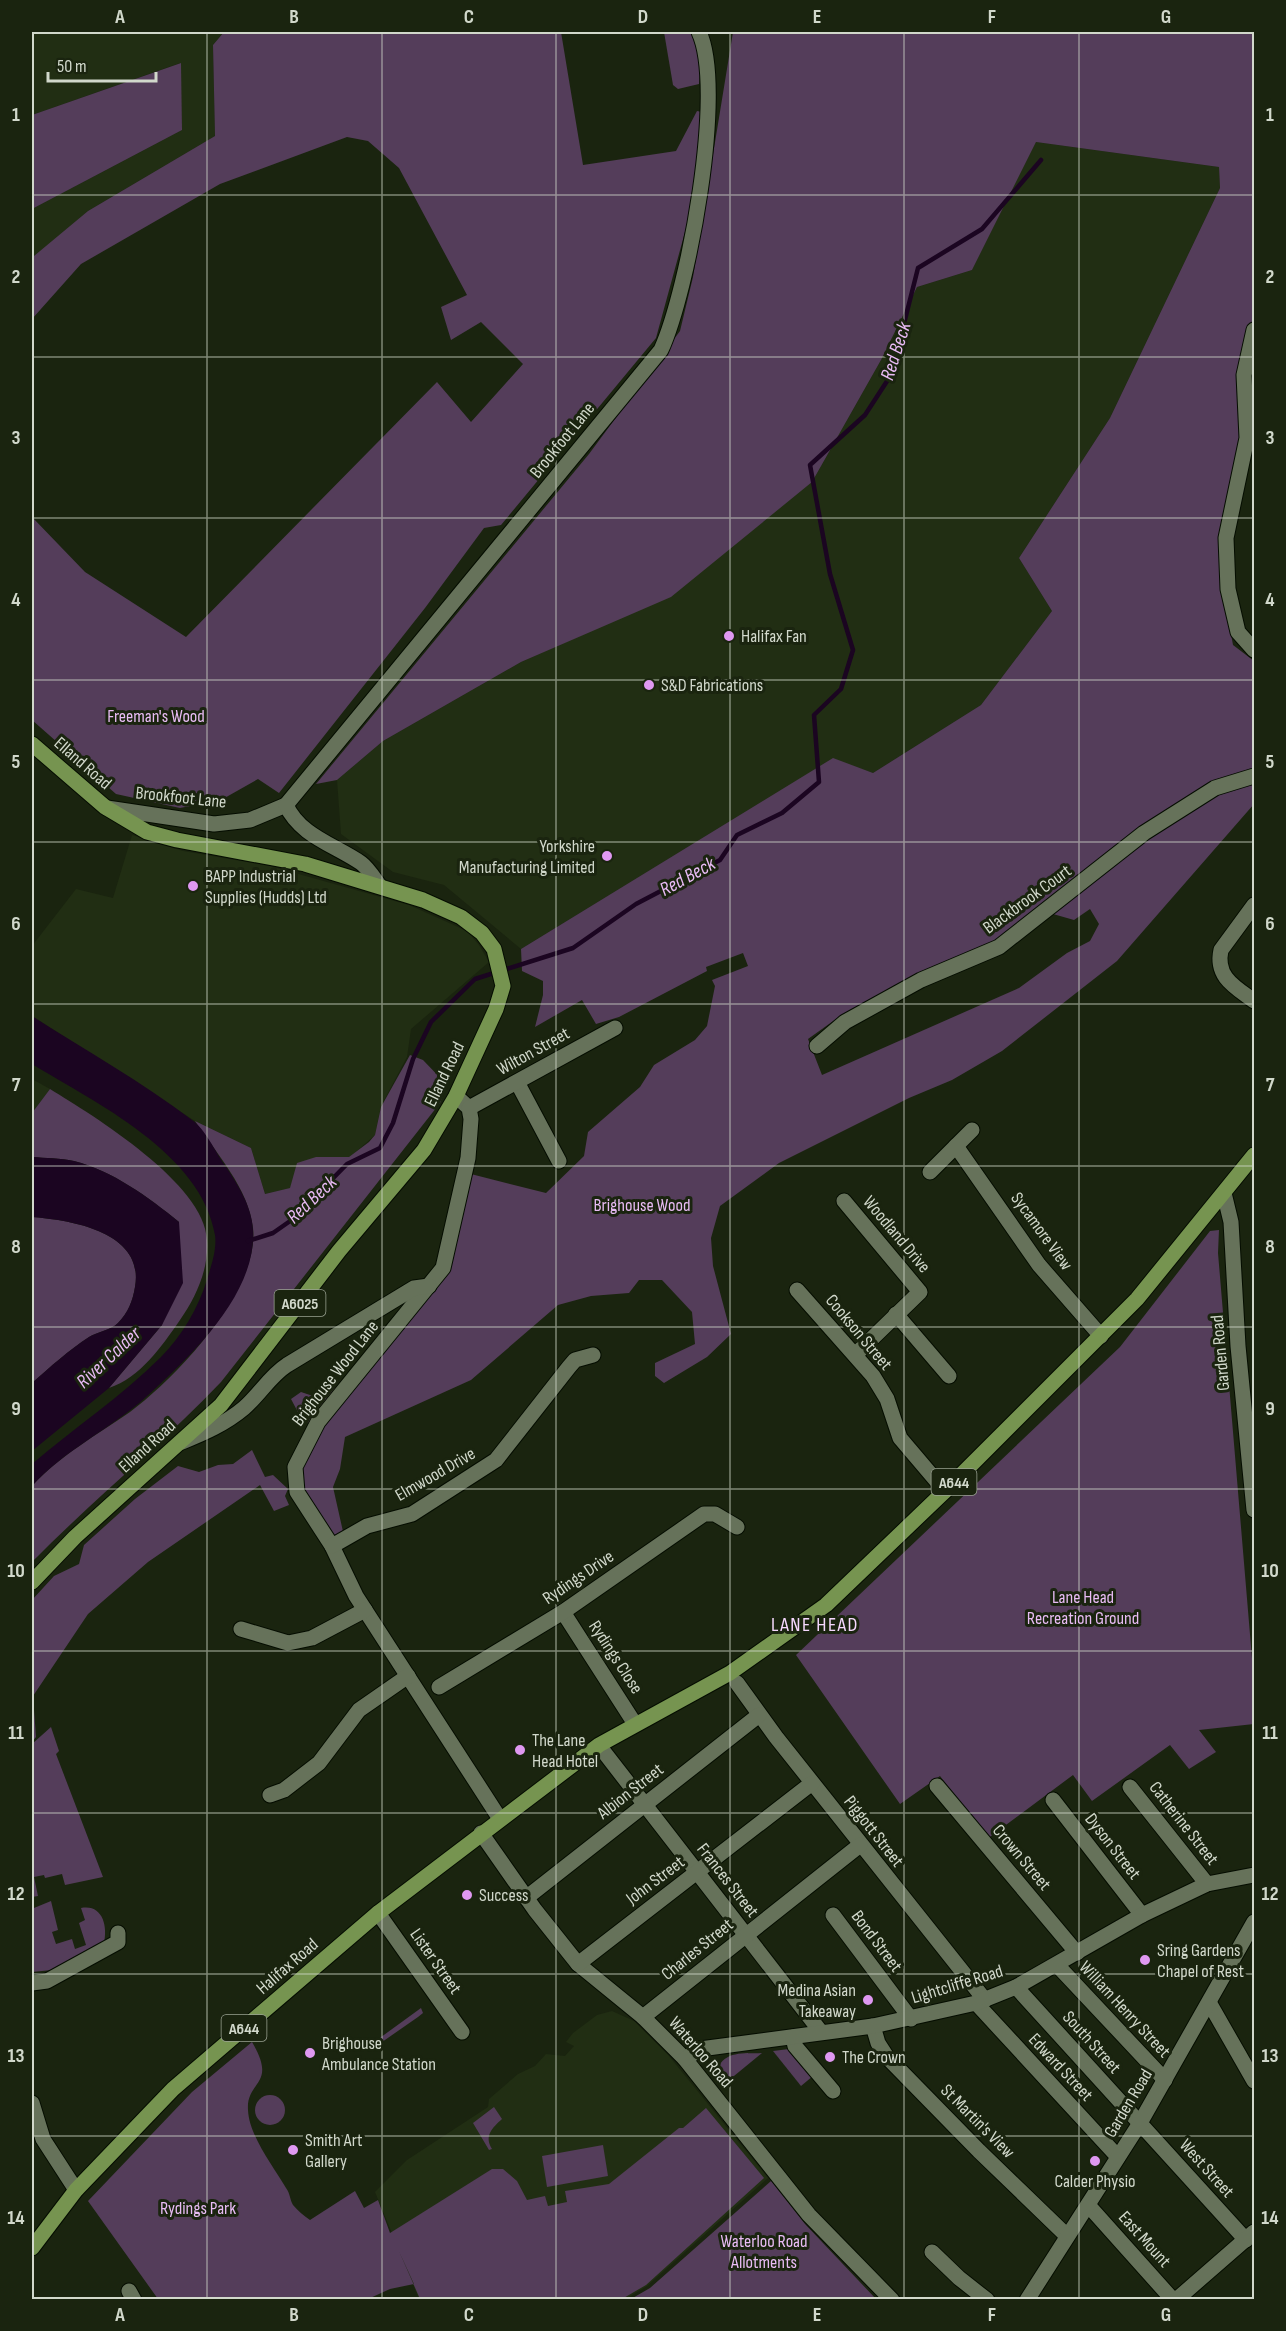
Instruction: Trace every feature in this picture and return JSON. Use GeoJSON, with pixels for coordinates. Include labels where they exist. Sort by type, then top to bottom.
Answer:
{"type":"FeatureCollection","features":[{"type":"Feature","properties":{"kind":"main road","name":"Elland Road"},"geometry":{"type":"LineString","coordinates":[[32,744],[105,807],[125,821],[162,836],[305,864],[379,885],[423,900],[461,917],[489,941],[501,970],[502,991],[456,1096],[424,1150],[339,1251],[249,1371],[221,1405],[75,1537],[32,1582]]}},
{"type":"Feature","properties":{"kind":"main road","name":"A644"},"geometry":{"type":"LineString","coordinates":[[601,1748],[635,1724],[730,1673],[802,1623],[855,1578],[1137,1299],[1254,1155]]}},
{"type":"Feature","properties":{"kind":"main road","name":"Halifax Road"},"geometry":{"type":"LineString","coordinates":[[32,2248],[76,2190],[173,2089],[378,1913],[481,1833],[601,1748]]}},
{"type":"Feature","properties":{"kind":"street","name":"Brookfoot Lane"},"geometry":{"type":"LineString","coordinates":[[105,807],[214,824],[250,820],[286,805],[661,350],[674,323],[704,179],[708,73],[699,32]]}},
{"type":"Feature","properties":{"kind":"street"},"geometry":{"type":"LineString","coordinates":[[1254,330],[1244,375],[1247,438],[1226,538],[1228,589],[1238,632],[1254,650]]}},
{"type":"Feature","properties":{"kind":"street","name":"Blackbrook Court"},"geometry":{"type":"LineString","coordinates":[[817,1046],[845,1022],[921,980],[999,947],[1144,833],[1215,788],[1254,776]]}},
{"type":"Feature","properties":{"kind":"street"},"geometry":{"type":"LineString","coordinates":[[286,805],[290,814],[309,833],[363,864],[379,885]]}},
{"type":"Feature","properties":{"kind":"street"},"geometry":{"type":"LineString","coordinates":[[1254,905],[1221,950],[1219,959],[1224,978],[1254,1001]]}},
{"type":"Feature","properties":{"kind":"street","name":"Wilton Street"},"geometry":{"type":"LineString","coordinates":[[469,1108],[615,1028]]}},
{"type":"Feature","properties":{"kind":"street"},"geometry":{"type":"LineString","coordinates":[[517,1082],[559,1161]]}},
{"type":"Feature","properties":{"kind":"street"},"geometry":{"type":"LineString","coordinates":[[456,1096],[469,1108]]}},
{"type":"Feature","properties":{"kind":"street","name":"Brighouse Wood Lane"},"geometry":{"type":"LineString","coordinates":[[469,1108],[471,1119],[468,1158],[443,1268],[318,1422],[295,1467],[297,1491],[332,1546],[365,1610],[500,1819]]}},
{"type":"Feature","properties":{"kind":"street"},"geometry":{"type":"LineString","coordinates":[[930,1172],[972,1130]]}},
{"type":"Feature","properties":{"kind":"street","name":"Sycamore View"},"geometry":{"type":"LineString","coordinates":[[956,1146],[1007,1216],[1038,1265],[1101,1335]]}},
{"type":"Feature","properties":{"kind":"street","name":"Garden Road"},"geometry":{"type":"LineString","coordinates":[[1224,1193],[1231,1222],[1238,1346],[1254,1510]]}},
{"type":"Feature","properties":{"kind":"street","name":"Woodland Drive"},"geometry":{"type":"LineString","coordinates":[[844,1201],[920,1292],[896,1314]]}},
{"type":"Feature","properties":{"kind":"street"},"geometry":{"type":"LineString","coordinates":[[182,1442],[213,1430],[244,1407],[276,1372],[414,1288],[429,1286]]}},
{"type":"Feature","properties":{"kind":"street","name":"Cookson Street"},"geometry":{"type":"LineString","coordinates":[[797,1290],[856,1353],[887,1399],[900,1438],[945,1491]]}},
{"type":"Feature","properties":{"kind":"street"},"geometry":{"type":"LineString","coordinates":[[856,1353],[896,1314],[949,1376]]}},
{"type":"Feature","properties":{"kind":"street","name":"Elmwood Drive"},"geometry":{"type":"LineString","coordinates":[[332,1546],[367,1526],[412,1514],[496,1460],[514,1434],[543,1407],[575,1360],[593,1355]]}},
{"type":"Feature","properties":{"kind":"street","name":"Rydings Drive"},"geometry":{"type":"LineString","coordinates":[[439,1687],[563,1612],[704,1514],[715,1514],[737,1527]]}},
{"type":"Feature","properties":{"kind":"street"},"geometry":{"type":"LineString","coordinates":[[242,1629],[288,1643],[312,1638],[365,1610]]}},
{"type":"Feature","properties":{"kind":"street","name":"Rydings Close"},"geometry":{"type":"LineString","coordinates":[[563,1612],[635,1724]]}},
{"type":"Feature","properties":{"kind":"street"},"geometry":{"type":"LineString","coordinates":[[270,1795],[284,1790],[320,1763],[359,1710],[408,1676]]}},
{"type":"Feature","properties":{"kind":"street","name":"Piggott Street"},"geometry":{"type":"LineString","coordinates":[[737,1683],[759,1715],[980,2002]]}},
{"type":"Feature","properties":{"kind":"street","name":"Albion Street"},"geometry":{"type":"LineString","coordinates":[[526,1898],[759,1715]]}},
{"type":"Feature","properties":{"kind":"street","name":"Frances Street"},"geometry":{"type":"LineString","coordinates":[[601,1748],[820,2032]]}},
{"type":"Feature","properties":{"kind":"street","name":"John Street"},"geometry":{"type":"LineString","coordinates":[[578,1964],[812,1783]]}},
{"type":"Feature","properties":{"kind":"street","name":"Crown Street"},"geometry":{"type":"LineString","coordinates":[[937,1785],[1077,1953]]}},
{"type":"Feature","properties":{"kind":"street","name":"Catherine Street"},"geometry":{"type":"LineString","coordinates":[[1130,1787],[1207,1884]]}},
{"type":"Feature","properties":{"kind":"street","name":"Dyson Street"},"geometry":{"type":"LineString","coordinates":[[1053,1800],[1142,1915]]}},
{"type":"Feature","properties":{"kind":"street","name":"Waterloo Road"},"geometry":{"type":"LineString","coordinates":[[481,1833],[526,1898],[578,1964],[643,2017],[685,2059],[809,2215],[892,2300]]}},
{"type":"Feature","properties":{"kind":"street","name":"Charles Street"},"geometry":{"type":"LineString","coordinates":[[643,2017],[860,1845]]}},
{"type":"Feature","properties":{"kind":"street","name":"Lightcliffe Road"},"geometry":{"type":"LineString","coordinates":[[685,2059],[700,2049],[873,2026],[980,2002],[1016,1987],[1142,1915],[1207,1884],[1254,1875]]}},
{"type":"Feature","properties":{"kind":"street","name":"Lister Street"},"geometry":{"type":"LineString","coordinates":[[378,1913],[462,2032]]}},
{"type":"Feature","properties":{"kind":"street","name":"Bond Street"},"geometry":{"type":"LineString","coordinates":[[833,1916],[911,2019]]}},
{"type":"Feature","properties":{"kind":"street","name":"Garden Road"},"geometry":{"type":"LineString","coordinates":[[1027,2300],[1140,2123],[1210,2004],[1254,1922]]}},
{"type":"Feature","properties":{"kind":"street"},"geometry":{"type":"LineString","coordinates":[[32,1983],[47,1981],[118,1942],[118,1933]]}},
{"type":"Feature","properties":{"kind":"street","name":"William Henry Street"},"geometry":{"type":"LineString","coordinates":[[1057,1965],[1165,2080]]}},
{"type":"Feature","properties":{"kind":"street","name":"South Street"},"geometry":{"type":"LineString","coordinates":[[1016,1987],[1140,2123]]}},
{"type":"Feature","properties":{"kind":"street","name":"Edward Street"},"geometry":{"type":"LineString","coordinates":[[980,2002],[1118,2157]]}},
{"type":"Feature","properties":{"kind":"street"},"geometry":{"type":"LineString","coordinates":[[1210,2004],[1254,2081]]}},
{"type":"Feature","properties":{"kind":"street","name":"St Martin's View"},"geometry":{"type":"LineString","coordinates":[[873,2026],[878,2043],[887,2056],[979,2151],[1067,2236]]}},
{"type":"Feature","properties":{"kind":"street"},"geometry":{"type":"LineString","coordinates":[[793,2037],[795,2046],[834,2091]]}},
{"type":"Feature","properties":{"kind":"street"},"geometry":{"type":"LineString","coordinates":[[32,2103],[43,2139],[76,2190]]}},
{"type":"Feature","properties":{"kind":"street","name":"West Street"},"geometry":{"type":"LineString","coordinates":[[1140,2123],[1250,2236]]}},
{"type":"Feature","properties":{"kind":"street","name":"East Mount"},"geometry":{"type":"LineString","coordinates":[[1088,2205],[1174,2300]]}},
{"type":"Feature","properties":{"kind":"street"},"geometry":{"type":"LineString","coordinates":[[1174,2300],[1250,2236]]}},
{"type":"Feature","properties":{"kind":"street"},"geometry":{"type":"LineString","coordinates":[[932,2252],[959,2278],[987,2300]]}},
{"type":"Feature","properties":{"kind":"shaded area"},"geometry":{"type":"Polygon","coordinates":[[[32,32],[224,32],[213,45],[215,136],[88,211],[32,259],[32,209],[182,130],[180,63],[32,115],[32,32]]]}},
{"type":"Feature","properties":{"kind":"shaded area"},"geometry":{"type":"Polygon","coordinates":[[[1036,142],[1219,167],[1220,188],[1110,418],[1019,558],[1052,611],[981,705],[873,773],[832,759],[521,949],[444,885],[393,872],[341,834],[337,780],[383,741],[521,662],[622,617],[812,482],[881,360],[917,287],[972,270],[1036,142]]]}},
{"type":"Feature","properties":{"kind":"shaded area"},"geometry":{"type":"Polygon","coordinates":[[[132,835],[183,851],[270,866],[409,905],[467,931],[479,945],[489,962],[411,1029],[407,1057],[381,1106],[375,1135],[350,1157],[316,1157],[291,1188],[265,1194],[251,1148],[195,1121],[32,1016],[32,946],[76,889],[113,898],[132,835]]]}},
{"type":"Feature","properties":{"kind":"shaded area"},"geometry":{"type":"Polygon","coordinates":[[[32,1079],[50,1089],[32,1113],[32,1079]]]}},
{"type":"Feature","properties":{"kind":"shaded area"},"geometry":{"type":"Polygon","coordinates":[[[612,2011],[634,2021],[669,2056],[768,2178],[647,2286],[624,2300],[419,2299],[375,2192],[407,2160],[488,2107],[489,2099],[518,2074],[535,2066],[546,2054],[565,2056],[574,2046],[566,2042],[573,2033],[597,2015],[612,2011]]]}},
{"type":"Feature","properties":{"kind":"green space","name":"Freeman's Wood"},"geometry":{"type":"Polygon","coordinates":[[[224,32],[561,32],[583,165],[676,151],[697,111],[702,112],[694,199],[656,338],[501,525],[484,528],[425,608],[279,793],[258,779],[221,800],[180,808],[116,794],[32,720],[32,517],[85,572],[186,637],[437,382],[471,422],[523,364],[481,322],[451,340],[441,307],[467,295],[399,168],[368,141],[347,137],[220,184],[81,264],[32,319],[32,259],[34,256],[88,211],[215,136],[213,45],[224,32]]]}},
{"type":"Feature","properties":{"kind":"green space"},"geometry":{"type":"Polygon","coordinates":[[[664,32],[693,32],[701,61],[699,84],[678,89],[673,85],[664,32]]]}},
{"type":"Feature","properties":{"kind":"green space","name":"Brighouse Wood"},"geometry":{"type":"Polygon","coordinates":[[[733,32],[1254,32],[1254,355],[1222,534],[1223,591],[1233,645],[1254,661],[1254,804],[1117,961],[1002,1051],[952,1080],[909,1098],[779,1163],[720,1206],[711,1238],[713,1266],[731,1334],[707,1357],[664,1383],[655,1376],[655,1363],[695,1344],[692,1312],[662,1280],[639,1280],[629,1293],[591,1296],[558,1305],[471,1380],[345,1437],[340,1469],[333,1487],[344,1536],[336,1537],[315,1523],[308,1509],[300,1465],[318,1429],[301,1418],[291,1399],[301,1392],[322,1399],[343,1381],[445,1272],[467,1173],[546,1193],[584,1156],[588,1132],[640,1087],[654,1065],[695,1040],[707,1026],[715,986],[712,980],[748,966],[743,953],[706,967],[707,971],[619,1017],[596,1024],[582,1000],[535,1027],[543,995],[543,981],[522,971],[521,949],[833,758],[873,773],[981,705],[1052,611],[1019,558],[1110,418],[1220,188],[1219,167],[1036,142],[972,270],[917,287],[881,360],[812,482],[671,597],[521,662],[383,741],[337,780],[316,784],[589,454],[680,331],[693,277],[733,32]],[[1090,909],[1074,920],[1039,910],[994,942],[919,975],[836,1019],[808,1039],[822,1075],[1019,988],[1067,953],[1090,941],[1099,924],[1090,909]]]}},
{"type":"Feature","properties":{"kind":"green space"},"geometry":{"type":"Polygon","coordinates":[[[181,63],[182,130],[32,209],[32,115],[181,63]]]}},
{"type":"Feature","properties":{"kind":"green space"},"geometry":{"type":"Polygon","coordinates":[[[410,1055],[423,1060],[447,1085],[440,1103],[221,1382],[32,1562],[32,1486],[54,1465],[130,1412],[170,1377],[211,1330],[243,1278],[252,1252],[253,1228],[250,1214],[238,1185],[195,1121],[251,1148],[265,1194],[290,1188],[297,1163],[316,1157],[349,1157],[369,1142],[375,1135],[381,1107],[410,1055]]]}},
{"type":"Feature","properties":{"kind":"green space"},"geometry":{"type":"Polygon","coordinates":[[[50,1089],[118,1134],[168,1175],[188,1197],[201,1219],[207,1240],[204,1272],[180,1320],[158,1350],[140,1369],[131,1377],[109,1388],[162,1325],[179,1222],[142,1194],[102,1171],[74,1161],[32,1157],[32,1113],[50,1089]]]}},
{"type":"Feature","properties":{"kind":"green space"},"geometry":{"type":"Polygon","coordinates":[[[32,1217],[66,1221],[84,1226],[102,1232],[117,1241],[129,1253],[135,1268],[135,1287],[127,1311],[118,1323],[92,1335],[32,1383],[32,1217]]]}},
{"type":"Feature","properties":{"kind":"green space","name":"Lane Head Recreation Ground"},"geometry":{"type":"Polygon","coordinates":[[[1219,1230],[1218,1253],[1254,1682],[1254,1724],[1199,1730],[1216,1752],[1189,1769],[1170,1745],[1092,1801],[1073,1775],[987,1839],[940,1776],[900,1804],[796,1655],[1120,1347],[1210,1231],[1219,1230]]]}},
{"type":"Feature","properties":{"kind":"green space"},"geometry":{"type":"Polygon","coordinates":[[[252,1450],[265,1477],[273,1475],[288,1489],[285,1496],[289,1505],[274,1511],[260,1485],[148,1562],[88,1614],[33,1696],[36,1737],[32,1742],[32,1600],[54,1576],[79,1564],[84,1545],[135,1499],[178,1466],[199,1472],[218,1465],[233,1464],[252,1450]]]}},
{"type":"Feature","properties":{"kind":"green space"},"geometry":{"type":"Polygon","coordinates":[[[51,1727],[59,1751],[56,1754],[103,1877],[65,1885],[62,1874],[45,1878],[44,1875],[34,1877],[38,1896],[32,1897],[32,1744],[51,1727]]]}},
{"type":"Feature","properties":{"kind":"green space"},"geometry":{"type":"Polygon","coordinates":[[[32,1899],[34,1908],[51,1901],[58,1930],[52,1932],[56,1944],[72,1939],[75,1949],[86,1945],[79,1923],[85,1920],[81,1908],[94,1909],[102,1917],[105,1929],[104,1943],[52,1970],[32,1972],[32,1899]]]}},
{"type":"Feature","properties":{"kind":"green space"},"geometry":{"type":"Polygon","coordinates":[[[421,2008],[423,2013],[418,2017],[372,2049],[366,2048],[421,2008]]]}},
{"type":"Feature","properties":{"kind":"green space","name":"Rydings Park"},"geometry":{"type":"Polygon","coordinates":[[[252,2042],[259,2056],[262,2075],[251,2093],[249,2120],[263,2151],[287,2190],[293,2205],[310,2220],[355,2191],[364,2208],[378,2200],[390,2233],[492,2169],[503,2169],[517,2181],[527,2200],[545,2196],[548,2206],[567,2202],[565,2191],[609,2184],[706,2108],[764,2178],[646,2285],[622,2299],[420,2299],[413,2284],[390,2289],[368,2299],[158,2299],[88,2201],[192,2092],[252,2042]]]}},
{"type":"Feature","properties":{"kind":"green space"},"geometry":{"type":"Polygon","coordinates":[[[789,2049],[813,2076],[801,2086],[773,2051],[789,2049]]]}},
{"type":"Feature","properties":{"kind":"green space"},"geometry":{"type":"Polygon","coordinates":[[[762,2053],[723,2085],[717,2070],[725,2059],[735,2054],[762,2053]]]}},
{"type":"Feature","properties":{"kind":"green space"},"geometry":{"type":"Polygon","coordinates":[[[270,2095],[281,2099],[285,2110],[281,2121],[270,2125],[259,2121],[255,2110],[259,2099],[270,2095]]]}},
{"type":"Feature","properties":{"kind":"green space"},"geometry":{"type":"Polygon","coordinates":[[[494,2107],[502,2119],[490,2132],[489,2140],[492,2149],[489,2150],[473,2123],[494,2107]]]}},
{"type":"Feature","properties":{"kind":"green space"},"geometry":{"type":"Polygon","coordinates":[[[603,2145],[608,2176],[547,2187],[542,2156],[603,2145]]]}},
{"type":"Feature","properties":{"kind":"green space","name":"Waterloo Road Allotments"},"geometry":{"type":"Polygon","coordinates":[[[771,2181],[805,2224],[876,2299],[631,2299],[650,2288],[771,2181]]]}},
{"type":"Feature","properties":{"kind":"water"},"geometry":{"type":"Polygon","coordinates":[[[32,1016],[133,1079],[197,1124],[210,1140],[243,1195],[250,1212],[253,1230],[251,1254],[244,1277],[233,1300],[200,1343],[182,1363],[132,1409],[58,1461],[32,1486],[32,1464],[130,1386],[176,1340],[194,1311],[207,1280],[213,1258],[215,1235],[206,1206],[190,1179],[168,1155],[114,1114],[32,1064],[32,1016]]]}},
{"type":"Feature","properties":{"kind":"water","name":"River Calder"},"geometry":{"type":"Polygon","coordinates":[[[32,1157],[74,1161],[102,1171],[142,1194],[179,1222],[183,1283],[162,1325],[109,1388],[32,1451],[32,1383],[82,1342],[112,1327],[122,1319],[133,1297],[135,1268],[129,1253],[117,1241],[102,1232],[66,1221],[32,1217],[32,1157]]]}},
{"type":"Feature","properties":{"kind":"waterway","name":"Red Beck"},"geometry":{"type":"LineString","coordinates":[[248,1241],[273,1233],[293,1219],[347,1164],[380,1148],[393,1123],[413,1059],[431,1022],[475,979],[573,948],[636,904],[720,860],[737,835],[782,813],[819,782],[814,715],[841,689],[853,650],[830,574],[810,465],[865,415],[891,375],[918,268],[982,229],[1041,160]]}},
{"type":"Feature","properties":{"kind":"place","name":"Halifax Fan"},"geometry":{"type":"Point","coordinates":[729,636]}},
{"type":"Feature","properties":{"kind":"place","name":"S&D Fabrications"},"geometry":{"type":"Point","coordinates":[649,685]}},
{"type":"Feature","properties":{"kind":"place","name":"Yorkshire Manufacturing Limited"},"geometry":{"type":"Point","coordinates":[607,856]}},
{"type":"Feature","properties":{"kind":"place","name":"BAPP Industrial Supplies (Hudds) Ltd"},"geometry":{"type":"Point","coordinates":[193,886]}},
{"type":"Feature","properties":{"kind":"place","name":"The Lane Head Hotel"},"geometry":{"type":"Point","coordinates":[520,1750]}},
{"type":"Feature","properties":{"kind":"place","name":"Success"},"geometry":{"type":"Point","coordinates":[467,1895]}},
{"type":"Feature","properties":{"kind":"place","name":"Sring Gardens Chapel of Rest"},"geometry":{"type":"Point","coordinates":[1145,1960]}},
{"type":"Feature","properties":{"kind":"place","name":"Medina Asian Takeaway"},"geometry":{"type":"Point","coordinates":[868,2000]}},
{"type":"Feature","properties":{"kind":"place","name":"Brighouse Ambulance Station"},"geometry":{"type":"Point","coordinates":[310,2053]}},
{"type":"Feature","properties":{"kind":"place","name":"The Crown"},"geometry":{"type":"Point","coordinates":[830,2057]}},
{"type":"Feature","properties":{"kind":"place","name":"Smith Art Gallery"},"geometry":{"type":"Point","coordinates":[293,2150]}},
{"type":"Feature","properties":{"kind":"place","name":"Calder Physio"},"geometry":{"type":"Point","coordinates":[1095,2161]}},
{"type":"Feature","properties":{"kind":"district","name":"LANE HEAD"},"geometry":{"type":"Point","coordinates":[815,1624]}}]}
